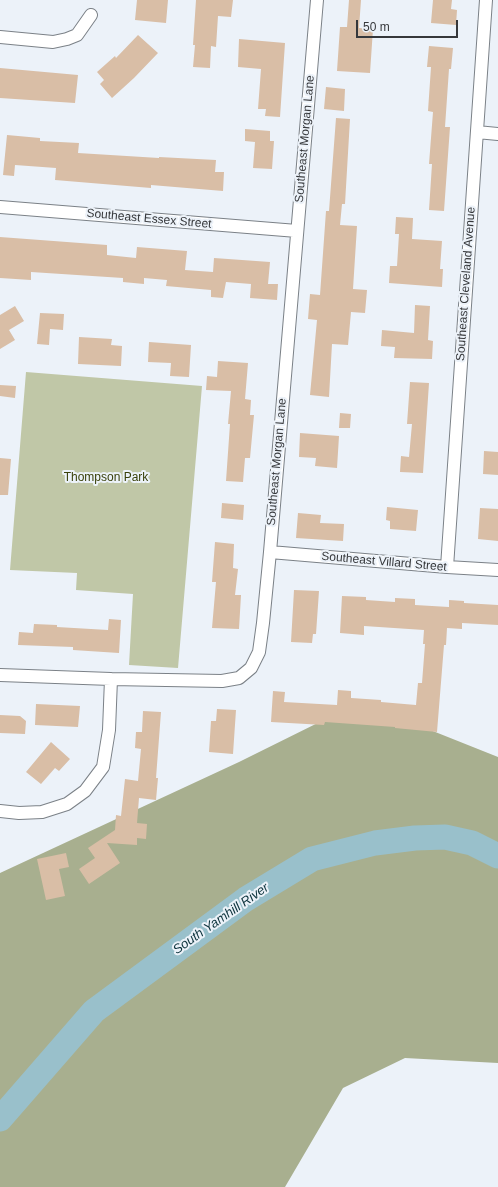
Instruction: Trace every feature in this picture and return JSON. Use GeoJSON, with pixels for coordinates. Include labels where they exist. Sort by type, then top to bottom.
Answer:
{"type":"FeatureCollection","features":[{"type":"Feature","properties":{"kind":"street","name":"Southeast Morgan Lane"},"geometry":{"type":"LineString","coordinates":[[0,675],[110,679],[222,680],[239,678],[251,668],[259,652],[270,552],[317,0]]}},
{"type":"Feature","properties":{"kind":"street","name":"Southeast Cleveland Avenue"},"geometry":{"type":"LineString","coordinates":[[446,567],[486,0]]}},
{"type":"Feature","properties":{"kind":"street"},"geometry":{"type":"LineString","coordinates":[[0,37],[53,42],[67,39],[77,35],[91,15]]}},
{"type":"Feature","properties":{"kind":"street"},"geometry":{"type":"LineString","coordinates":[[476,132],[498,134]]}},
{"type":"Feature","properties":{"kind":"street","name":"Southeast Essex Street"},"geometry":{"type":"LineString","coordinates":[[0,207],[297,230]]}},
{"type":"Feature","properties":{"kind":"street","name":"Southeast Villard Street"},"geometry":{"type":"LineString","coordinates":[[270,552],[498,570]]}},
{"type":"Feature","properties":{"kind":"street"},"geometry":{"type":"LineString","coordinates":[[0,811],[19,813],[42,812],[67,804],[85,791],[103,767],[109,730],[110,679]]}},
{"type":"Feature","properties":{"kind":"green space","name":"Thompson Park"},"geometry":{"type":"Polygon","coordinates":[[[26,372],[202,386],[178,668],[129,665],[133,594],[76,590],[77,573],[10,570],[26,372]]]}},
{"type":"Feature","properties":{"kind":"green space"},"geometry":{"type":"Polygon","coordinates":[[[360,702],[498,757],[498,1063],[405,1058],[343,1088],[285,1187],[0,1187],[0,873],[239,762],[360,702]]]}},
{"type":"Feature","properties":{"kind":"building"},"geometry":{"type":"Polygon","coordinates":[[[137,0],[168,0],[166,23],[135,20],[137,0]]]}},
{"type":"Feature","properties":{"kind":"building"},"geometry":{"type":"Polygon","coordinates":[[[196,0],[233,0],[231,17],[218,16],[216,47],[211,46],[210,68],[193,67],[196,0]]]}},
{"type":"Feature","properties":{"kind":"building"},"geometry":{"type":"Polygon","coordinates":[[[349,0],[361,0],[359,28],[373,29],[370,73],[337,71],[340,27],[347,27],[349,0]]]}},
{"type":"Feature","properties":{"kind":"building"},"geometry":{"type":"Polygon","coordinates":[[[433,0],[452,0],[451,9],[457,10],[456,25],[431,23],[433,0]]]}},
{"type":"Feature","properties":{"kind":"building"},"geometry":{"type":"Polygon","coordinates":[[[138,35],[158,53],[112,98],[100,84],[104,80],[97,72],[115,56],[116,58],[138,35]]]}},
{"type":"Feature","properties":{"kind":"building"},"geometry":{"type":"Polygon","coordinates":[[[239,39],[285,43],[280,117],[265,116],[266,109],[258,109],[261,69],[238,67],[239,39]]]}},
{"type":"Feature","properties":{"kind":"building"},"geometry":{"type":"Polygon","coordinates":[[[429,46],[453,48],[451,69],[449,69],[445,127],[450,127],[444,211],[429,210],[432,164],[429,164],[433,112],[428,111],[431,67],[427,67],[429,46]]]}},
{"type":"Feature","properties":{"kind":"building"},"geometry":{"type":"Polygon","coordinates":[[[0,68],[78,75],[75,103],[0,98],[0,68]]]}},
{"type":"Feature","properties":{"kind":"building"},"geometry":{"type":"Polygon","coordinates":[[[326,87],[345,89],[344,111],[324,109],[326,87]]]}},
{"type":"Feature","properties":{"kind":"building"},"geometry":{"type":"Polygon","coordinates":[[[336,118],[350,119],[345,204],[342,204],[340,225],[357,226],[353,289],[367,290],[365,313],[351,312],[348,345],[332,344],[329,397],[310,395],[317,320],[308,319],[310,294],[320,295],[326,211],[329,211],[336,118]]]}},
{"type":"Feature","properties":{"kind":"building"},"geometry":{"type":"Polygon","coordinates":[[[245,129],[270,131],[270,141],[274,141],[272,169],[253,168],[255,142],[245,141],[245,129]]]}},
{"type":"Feature","properties":{"kind":"building"},"geometry":{"type":"Polygon","coordinates":[[[7,135],[40,138],[40,141],[79,143],[78,153],[216,160],[215,172],[224,172],[223,191],[151,185],[151,188],[55,180],[56,168],[15,165],[14,176],[3,175],[7,135]]]}},
{"type":"Feature","properties":{"kind":"building"},"geometry":{"type":"Polygon","coordinates":[[[396,217],[413,218],[412,239],[442,241],[440,269],[443,269],[442,287],[389,283],[390,266],[397,266],[399,234],[395,234],[396,217]]]}},
{"type":"Feature","properties":{"kind":"building"},"geometry":{"type":"Polygon","coordinates":[[[0,237],[107,245],[107,255],[136,258],[137,247],[187,251],[185,270],[213,272],[214,258],[270,262],[268,284],[278,284],[277,300],[250,298],[251,284],[226,282],[223,298],[211,297],[211,290],[166,286],[167,280],[144,278],[144,284],[123,282],[123,278],[31,272],[31,280],[0,278],[0,237]]]}},
{"type":"Feature","properties":{"kind":"building"},"geometry":{"type":"Polygon","coordinates":[[[415,305],[430,306],[428,340],[433,341],[432,359],[394,358],[395,347],[381,346],[382,330],[414,333],[415,305]]]}},
{"type":"Feature","properties":{"kind":"building"},"geometry":{"type":"Polygon","coordinates":[[[15,306],[24,321],[9,330],[15,340],[0,349],[0,315],[15,306]]]}},
{"type":"Feature","properties":{"kind":"building"},"geometry":{"type":"Polygon","coordinates":[[[40,313],[64,314],[63,330],[50,329],[49,345],[37,344],[40,313]]]}},
{"type":"Feature","properties":{"kind":"building"},"geometry":{"type":"Polygon","coordinates":[[[79,337],[112,339],[111,345],[122,346],[121,366],[78,364],[79,337]]]}},
{"type":"Feature","properties":{"kind":"building"},"geometry":{"type":"Polygon","coordinates":[[[149,342],[191,345],[189,377],[170,376],[171,363],[148,362],[149,342]]]}},
{"type":"Feature","properties":{"kind":"building"},"geometry":{"type":"Polygon","coordinates":[[[218,361],[248,363],[245,399],[251,400],[250,415],[254,415],[250,458],[245,458],[243,482],[226,481],[231,391],[206,390],[207,376],[217,377],[218,361]]]}},
{"type":"Feature","properties":{"kind":"building"},"geometry":{"type":"Polygon","coordinates":[[[410,382],[429,383],[423,473],[400,472],[401,456],[409,457],[412,424],[407,424],[410,382]]]}},
{"type":"Feature","properties":{"kind":"building"},"geometry":{"type":"Polygon","coordinates":[[[0,385],[16,386],[15,398],[0,396],[0,385]]]}},
{"type":"Feature","properties":{"kind":"building"},"geometry":{"type":"Polygon","coordinates":[[[340,413],[351,414],[350,428],[339,428],[340,413]]]}},
{"type":"Feature","properties":{"kind":"building"},"geometry":{"type":"Polygon","coordinates":[[[300,433],[339,436],[337,468],[315,466],[316,458],[299,457],[300,433]]]}},
{"type":"Feature","properties":{"kind":"building"},"geometry":{"type":"Polygon","coordinates":[[[484,451],[498,452],[498,475],[483,474],[484,451]]]}},
{"type":"Feature","properties":{"kind":"building"},"geometry":{"type":"Polygon","coordinates":[[[0,458],[11,459],[8,495],[0,495],[0,458]]]}},
{"type":"Feature","properties":{"kind":"building"},"geometry":{"type":"Polygon","coordinates":[[[222,503],[244,505],[243,520],[221,518],[222,503]]]}},
{"type":"Feature","properties":{"kind":"building"},"geometry":{"type":"Polygon","coordinates":[[[387,507],[418,510],[416,531],[390,529],[390,521],[386,520],[387,507]]]}},
{"type":"Feature","properties":{"kind":"building"},"geometry":{"type":"Polygon","coordinates":[[[480,508],[498,509],[498,541],[478,539],[480,508]]]}},
{"type":"Feature","properties":{"kind":"building"},"geometry":{"type":"Polygon","coordinates":[[[298,513],[321,515],[320,523],[344,524],[343,541],[296,538],[298,513]]]}},
{"type":"Feature","properties":{"kind":"building"},"geometry":{"type":"Polygon","coordinates":[[[215,542],[234,544],[233,568],[238,569],[235,595],[241,595],[239,629],[212,628],[216,582],[212,582],[215,542]]]}},
{"type":"Feature","properties":{"kind":"building"},"geometry":{"type":"Polygon","coordinates":[[[294,590],[319,591],[316,634],[313,634],[312,643],[291,642],[294,590]]]}},
{"type":"Feature","properties":{"kind":"building"},"geometry":{"type":"Polygon","coordinates":[[[342,596],[366,597],[366,600],[395,602],[395,598],[415,599],[415,605],[449,607],[449,600],[464,601],[464,603],[498,605],[498,625],[462,623],[462,629],[447,628],[446,645],[444,645],[437,732],[395,727],[325,722],[324,725],[271,722],[273,691],[285,692],[284,702],[337,705],[338,690],[351,691],[351,698],[381,700],[381,702],[416,705],[418,683],[422,683],[425,644],[423,644],[424,630],[364,626],[364,635],[340,633],[342,596]]]}},
{"type":"Feature","properties":{"kind":"building"},"geometry":{"type":"Polygon","coordinates":[[[109,619],[121,620],[119,653],[73,650],[73,647],[18,645],[19,632],[33,633],[34,624],[108,630],[109,619]]]}},
{"type":"Feature","properties":{"kind":"building"},"geometry":{"type":"Polygon","coordinates":[[[36,704],[80,706],[78,727],[35,725],[36,704]]]}},
{"type":"Feature","properties":{"kind":"building"},"geometry":{"type":"Polygon","coordinates":[[[217,709],[236,710],[233,754],[209,752],[211,721],[216,721],[217,709]]]}},
{"type":"Feature","properties":{"kind":"building"},"geometry":{"type":"Polygon","coordinates":[[[143,711],[161,712],[156,778],[158,778],[156,800],[139,798],[137,823],[147,824],[146,839],[137,838],[137,845],[107,843],[120,863],[89,884],[79,869],[95,858],[88,848],[115,830],[116,815],[121,816],[125,779],[138,781],[141,749],[135,748],[136,732],[142,732],[143,711]]]}},
{"type":"Feature","properties":{"kind":"building"},"geometry":{"type":"Polygon","coordinates":[[[0,715],[20,716],[26,721],[25,734],[0,733],[0,715]]]}},
{"type":"Feature","properties":{"kind":"building"},"geometry":{"type":"Polygon","coordinates":[[[51,742],[70,759],[59,771],[55,768],[41,784],[26,772],[51,742]]]}},
{"type":"Feature","properties":{"kind":"building"},"geometry":{"type":"Polygon","coordinates":[[[66,853],[69,867],[59,869],[65,896],[46,900],[37,859],[66,853]]]}},
{"type":"Feature","properties":{"kind":"waterway","name":"South Yamhill River"},"geometry":{"type":"LineString","coordinates":[[0,1119],[94,1011],[246,899],[312,859],[375,843],[415,838],[445,837],[472,843],[498,856]]}}]}
